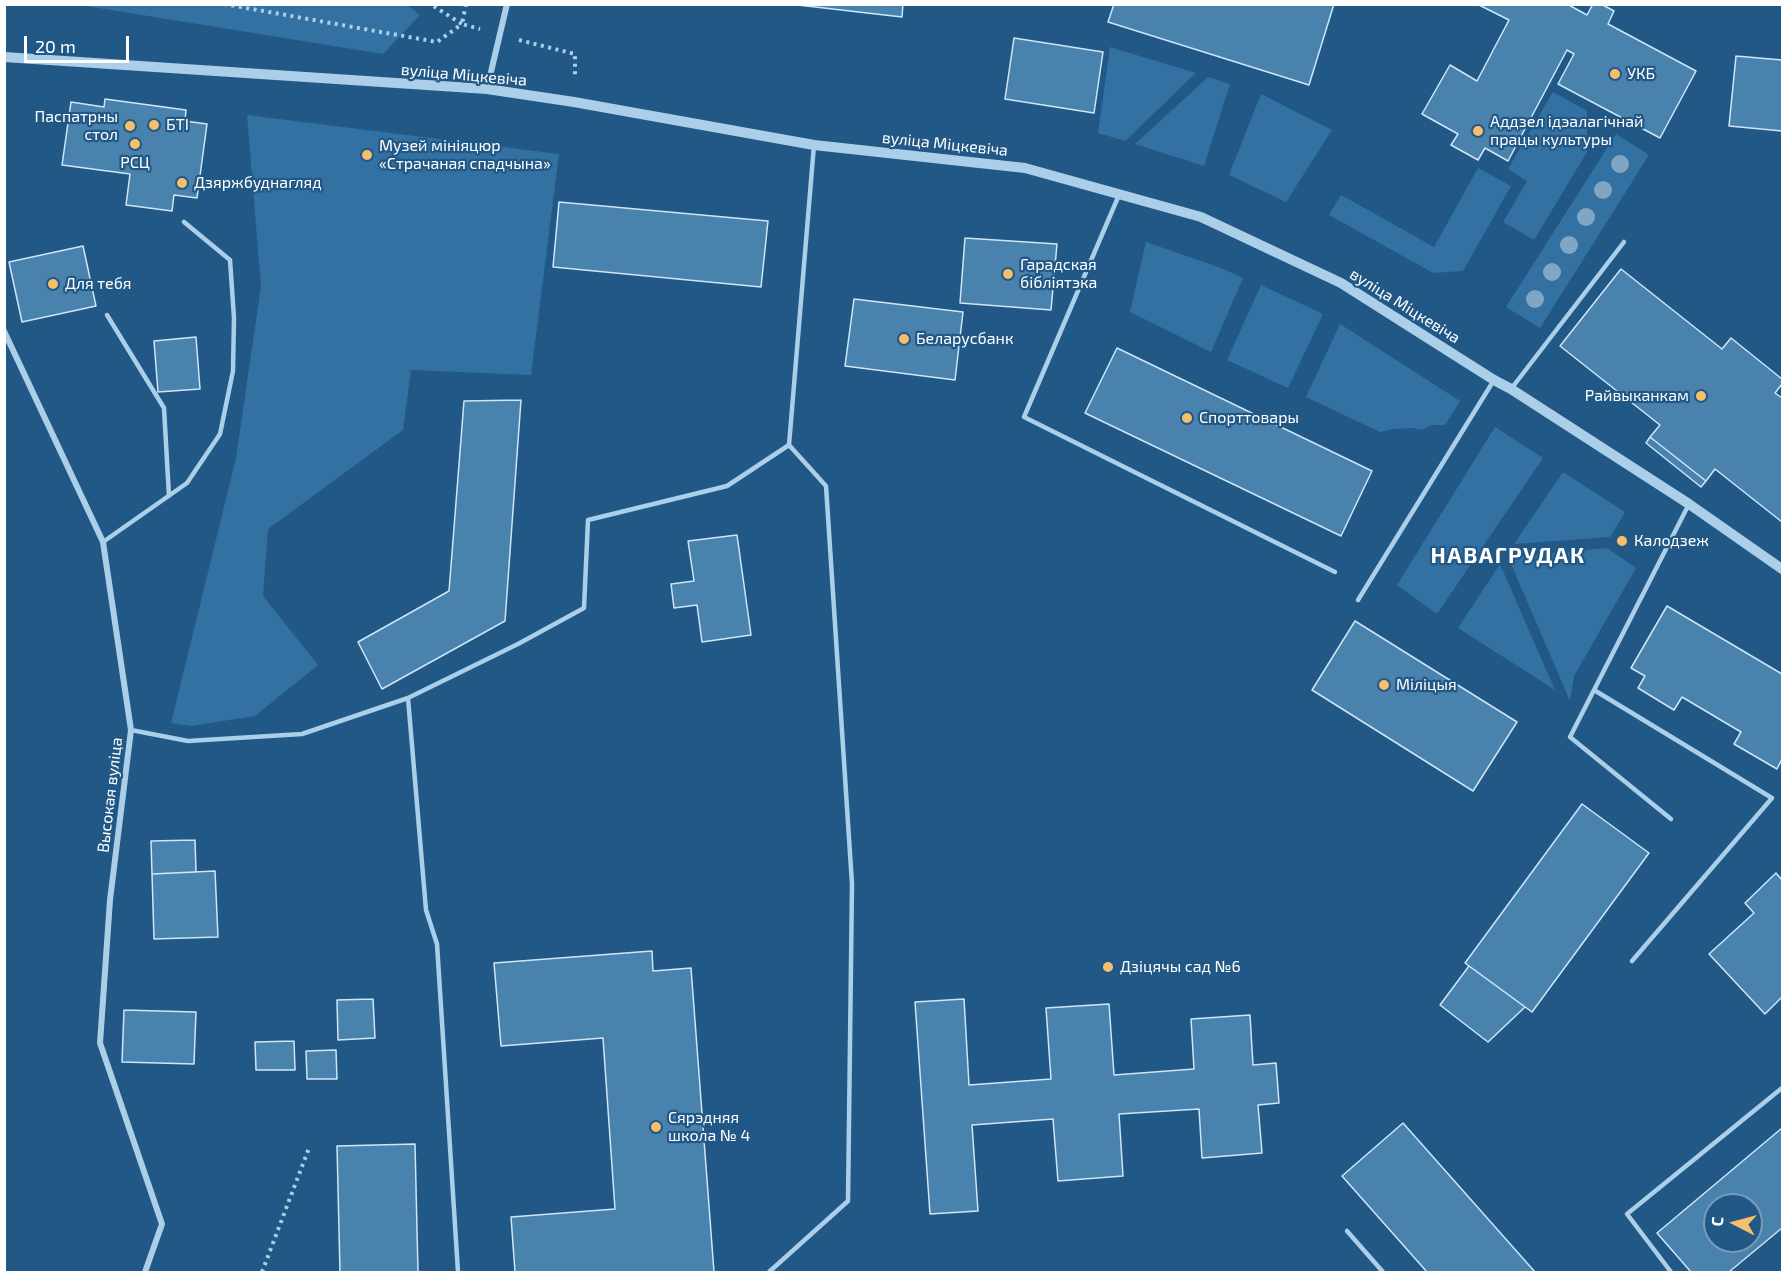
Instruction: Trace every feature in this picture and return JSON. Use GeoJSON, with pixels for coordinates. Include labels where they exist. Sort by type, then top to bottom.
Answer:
{"type":"FeatureCollection","features":[{"type":"Feature","properties":{"kind":"street"},"geometry":{"type":"LineString","coordinates":[[487,89],[507,4]]}},
{"type":"Feature","properties":{"kind":"street","name":"вуліца Міцкевіча"},"geometry":{"type":"LineString","coordinates":[[4,57],[487,89],[574,102],[814,145],[1025,168],[1201,217],[1341,283],[1689,504],[1782,569]]}},
{"type":"Feature","properties":{"kind":"street","name":"Высокая вуліца"},"geometry":{"type":"LineString","coordinates":[[4,331],[104,542],[131,730],[110,900],[100,1043],[162,1224],[145,1272]]}},
{"type":"Feature","properties":{"kind":"lane"},"geometry":{"type":"LineString","coordinates":[[769,1272],[848,1201],[852,884],[826,486],[789,445],[814,145]]}},
{"type":"Feature","properties":{"kind":"lane"},"geometry":{"type":"LineString","coordinates":[[1119,195],[1024,417],[1335,572]]}},
{"type":"Feature","properties":{"kind":"lane"},"geometry":{"type":"LineString","coordinates":[[104,542],[187,483],[219,434],[233,371],[234,318],[230,260],[184,222]]}},
{"type":"Feature","properties":{"kind":"lane"},"geometry":{"type":"LineString","coordinates":[[1511,389],[1624,242]]}},
{"type":"Feature","properties":{"kind":"lane"},"geometry":{"type":"LineString","coordinates":[[107,315],[164,408],[169,496]]}},
{"type":"Feature","properties":{"kind":"lane"},"geometry":{"type":"LineString","coordinates":[[1358,600],[1494,380]]}},
{"type":"Feature","properties":{"kind":"lane"},"geometry":{"type":"LineString","coordinates":[[131,730],[188,741],[302,734],[408,698],[518,644],[584,608],[588,520],[727,486],[789,445]]}},
{"type":"Feature","properties":{"kind":"lane"},"geometry":{"type":"LineString","coordinates":[[1671,819],[1570,737],[1689,504]]}},
{"type":"Feature","properties":{"kind":"lane"},"geometry":{"type":"LineString","coordinates":[[1594,690],[1772,798],[1632,961]]}},
{"type":"Feature","properties":{"kind":"lane"},"geometry":{"type":"LineString","coordinates":[[408,698],[426,910],[437,944],[458,1272]]}},
{"type":"Feature","properties":{"kind":"lane"},"geometry":{"type":"LineString","coordinates":[[1671,1272],[1627,1214],[1782,1088]]}},
{"type":"Feature","properties":{"kind":"lane"},"geometry":{"type":"LineString","coordinates":[[1347,1231],[1383,1272]]}},
{"type":"Feature","properties":{"kind":"path"},"geometry":{"type":"LineString","coordinates":[[224,4],[437,42],[462,24],[466,4]]}},
{"type":"Feature","properties":{"kind":"path"},"geometry":{"type":"LineString","coordinates":[[430,4],[462,24],[575,54],[574,102]]}},
{"type":"Feature","properties":{"kind":"path"},"geometry":{"type":"LineString","coordinates":[[262,1272],[309,1148]]}},
{"type":"Feature","properties":{"kind":"shaded area"},"geometry":{"type":"Polygon","coordinates":[[[406,4],[420,15],[383,54],[80,5],[406,4]]]}},
{"type":"Feature","properties":{"kind":"shaded area"},"geometry":{"type":"Polygon","coordinates":[[[1110,47],[1196,73],[1125,141],[1098,133],[1110,47]]]}},
{"type":"Feature","properties":{"kind":"shaded area"},"geometry":{"type":"Polygon","coordinates":[[[1208,77],[1230,84],[1204,166],[1135,144],[1208,77]]]}},
{"type":"Feature","properties":{"kind":"shaded area"},"geometry":{"type":"Polygon","coordinates":[[[1553,92],[1587,111],[1587,152],[1534,240],[1503,222],[1527,181],[1508,169],[1553,92]]]}},
{"type":"Feature","properties":{"kind":"shaded area"},"geometry":{"type":"Polygon","coordinates":[[[1261,94],[1332,130],[1286,202],[1229,175],[1261,94]]]}},
{"type":"Feature","properties":{"kind":"shaded area"},"geometry":{"type":"Polygon","coordinates":[[[247,115],[559,154],[531,375],[411,370],[403,430],[268,529],[263,596],[318,665],[255,716],[191,726],[171,723],[236,458],[261,286],[247,115]]]}},
{"type":"Feature","properties":{"kind":"shaded area"},"geometry":{"type":"Polygon","coordinates":[[[1616,134],[1649,155],[1540,328],[1506,307],[1616,134]]]}},
{"type":"Feature","properties":{"kind":"shaded area"},"geometry":{"type":"Polygon","coordinates":[[[1478,168],[1511,186],[1463,271],[1433,273],[1329,215],[1341,195],[1434,247],[1478,168]]]}},
{"type":"Feature","properties":{"kind":"shaded area"},"geometry":{"type":"Polygon","coordinates":[[[1146,242],[1243,278],[1211,352],[1130,312],[1146,242]]]}},
{"type":"Feature","properties":{"kind":"shaded area"},"geometry":{"type":"Polygon","coordinates":[[[1261,285],[1323,314],[1288,388],[1227,360],[1261,285]]]}},
{"type":"Feature","properties":{"kind":"shaded area"},"geometry":{"type":"Polygon","coordinates":[[[1340,324],[1460,401],[1445,425],[1431,425],[1422,430],[1412,428],[1380,432],[1306,397],[1340,324]]]}},
{"type":"Feature","properties":{"kind":"shaded area"},"geometry":{"type":"Polygon","coordinates":[[[1495,427],[1543,458],[1437,614],[1397,585],[1495,427]]]}},
{"type":"Feature","properties":{"kind":"shaded area"},"geometry":{"type":"Polygon","coordinates":[[[1563,472],[1625,512],[1610,537],[1514,544],[1563,472]]]}},
{"type":"Feature","properties":{"kind":"shaded area"},"geometry":{"type":"Polygon","coordinates":[[[1607,548],[1636,568],[1574,676],[1570,701],[1508,557],[1607,548]]]}},
{"type":"Feature","properties":{"kind":"shaded area"},"geometry":{"type":"Polygon","coordinates":[[[1500,564],[1555,690],[1458,628],[1500,564]]]}},
{"type":"Feature","properties":{"kind":"building"},"geometry":{"type":"Polygon","coordinates":[[[789,4],[903,4],[902,17],[789,4]]]}},
{"type":"Feature","properties":{"kind":"building"},"geometry":{"type":"Polygon","coordinates":[[[1114,4],[1334,4],[1309,85],[1108,22],[1114,4]]]}},
{"type":"Feature","properties":{"kind":"building"},"geometry":{"type":"Polygon","coordinates":[[[1477,4],[1567,4],[1587,15],[1593,4],[1601,4],[1614,11],[1608,24],[1696,71],[1660,138],[1558,84],[1574,54],[1567,50],[1508,161],[1485,148],[1478,160],[1451,145],[1458,134],[1422,114],[1450,65],[1477,81],[1509,20],[1477,4]]]}},
{"type":"Feature","properties":{"kind":"building"},"geometry":{"type":"Polygon","coordinates":[[[1014,38],[1103,52],[1094,113],[1005,99],[1014,38]]]}},
{"type":"Feature","properties":{"kind":"building"},"geometry":{"type":"Polygon","coordinates":[[[1736,56],[1782,60],[1782,131],[1729,126],[1736,56]]]}},
{"type":"Feature","properties":{"kind":"building","name":"РСЦ"},"geometry":{"type":"Polygon","coordinates":[[[105,99],[186,110],[185,121],[207,124],[197,198],[174,195],[172,211],[126,205],[130,174],[62,165],[71,102],[104,107],[105,99]]]}},
{"type":"Feature","properties":{"kind":"building"},"geometry":{"type":"Polygon","coordinates":[[[559,202],[768,221],[761,287],[553,267],[559,202]]]}},
{"type":"Feature","properties":{"kind":"building","name":"Гарадская бібліятэка"},"geometry":{"type":"Polygon","coordinates":[[[965,238],[1057,244],[1051,310],[960,303],[965,238]]]}},
{"type":"Feature","properties":{"kind":"building","name":"Для тебя"},"geometry":{"type":"Polygon","coordinates":[[[83,246],[96,306],[22,322],[9,262],[83,246]]]}},
{"type":"Feature","properties":{"kind":"building","name":"Райвыканкам"},"geometry":{"type":"Polygon","coordinates":[[[1621,269],[1722,349],[1731,338],[1782,379],[1782,384],[1775,393],[1782,398],[1782,522],[1715,469],[1706,481],[1650,437],[1660,425],[1560,346],[1621,269]]]}},
{"type":"Feature","properties":{"kind":"building","name":"Беларусбанк"},"geometry":{"type":"Polygon","coordinates":[[[854,299],[963,312],[955,380],[845,366],[854,299]]]}},
{"type":"Feature","properties":{"kind":"building"},"geometry":{"type":"Polygon","coordinates":[[[196,337],[200,389],[158,392],[154,341],[196,337]]]}},
{"type":"Feature","properties":{"kind":"building"},"geometry":{"type":"Polygon","coordinates":[[[1117,348],[1372,471],[1341,536],[1085,413],[1117,348]]]}},
{"type":"Feature","properties":{"kind":"building"},"geometry":{"type":"Polygon","coordinates":[[[521,400],[505,621],[382,689],[358,642],[449,591],[464,401],[521,400]]]}},
{"type":"Feature","properties":{"kind":"building"},"geometry":{"type":"Polygon","coordinates":[[[1650,437],[1706,481],[1701,487],[1646,443],[1650,437]]]}},
{"type":"Feature","properties":{"kind":"building"},"geometry":{"type":"Polygon","coordinates":[[[737,535],[751,635],[702,642],[697,605],[674,608],[671,584],[694,581],[688,541],[737,535]]]}},
{"type":"Feature","properties":{"kind":"building"},"geometry":{"type":"Polygon","coordinates":[[[1667,606],[1782,674],[1782,759],[1777,769],[1734,744],[1741,732],[1682,697],[1674,710],[1638,688],[1645,676],[1631,668],[1667,606]]]}},
{"type":"Feature","properties":{"kind":"building"},"geometry":{"type":"Polygon","coordinates":[[[1355,621],[1517,722],[1473,791],[1312,690],[1355,621]]]}},
{"type":"Feature","properties":{"kind":"building"},"geometry":{"type":"Polygon","coordinates":[[[1582,804],[1649,853],[1532,1012],[1465,963],[1582,804]]]}},
{"type":"Feature","properties":{"kind":"building"},"geometry":{"type":"Polygon","coordinates":[[[195,840],[196,872],[152,874],[151,841],[195,840]]]}},
{"type":"Feature","properties":{"kind":"building"},"geometry":{"type":"Polygon","coordinates":[[[215,871],[218,937],[154,939],[152,874],[215,871]]]}},
{"type":"Feature","properties":{"kind":"building"},"geometry":{"type":"Polygon","coordinates":[[[1776,873],[1782,880],[1782,997],[1765,1014],[1709,954],[1754,913],[1745,903],[1776,873]]]}},
{"type":"Feature","properties":{"kind":"building","name":"Сярэдняя школа № 4"},"geometry":{"type":"Polygon","coordinates":[[[652,951],[653,971],[691,968],[714,1272],[515,1272],[511,1217],[615,1209],[603,1038],[501,1046],[494,963],[652,951]]]}},
{"type":"Feature","properties":{"kind":"building"},"geometry":{"type":"Polygon","coordinates":[[[1469,966],[1525,1007],[1488,1042],[1440,1005],[1469,966]]]}},
{"type":"Feature","properties":{"kind":"building"},"geometry":{"type":"Polygon","coordinates":[[[373,999],[375,1038],[338,1040],[337,1000],[373,999]]]}},
{"type":"Feature","properties":{"kind":"building"},"geometry":{"type":"Polygon","coordinates":[[[964,999],[969,1085],[1051,1079],[1046,1008],[1109,1004],[1114,1075],[1194,1069],[1191,1019],[1250,1015],[1253,1065],[1276,1063],[1279,1103],[1258,1105],[1262,1153],[1202,1158],[1199,1109],[1119,1114],[1123,1176],[1058,1181],[1053,1119],[972,1125],[978,1211],[930,1214],[915,1002],[964,999]]]}},
{"type":"Feature","properties":{"kind":"building"},"geometry":{"type":"Polygon","coordinates":[[[124,1010],[196,1012],[194,1064],[122,1062],[124,1010]]]}},
{"type":"Feature","properties":{"kind":"building"},"geometry":{"type":"Polygon","coordinates":[[[294,1041],[295,1070],[256,1070],[255,1042],[294,1041]]]}},
{"type":"Feature","properties":{"kind":"building"},"geometry":{"type":"Polygon","coordinates":[[[336,1050],[337,1079],[307,1079],[306,1051],[336,1050]]]}},
{"type":"Feature","properties":{"kind":"building"},"geometry":{"type":"Polygon","coordinates":[[[1403,1123],[1535,1272],[1427,1272],[1342,1176],[1403,1123]]]}},
{"type":"Feature","properties":{"kind":"building"},"geometry":{"type":"Polygon","coordinates":[[[1782,1128],[1782,1228],[1763,1244],[1763,1193],[1705,1193],[1782,1128]]]}},
{"type":"Feature","properties":{"kind":"building"},"geometry":{"type":"Polygon","coordinates":[[[415,1144],[418,1272],[340,1272],[337,1146],[415,1144]]]}},
{"type":"Feature","properties":{"kind":"building"},"geometry":{"type":"Polygon","coordinates":[[[1703,1194],[1703,1253],[1752,1253],[1729,1272],[1691,1272],[1657,1233],[1703,1194]]]}},
{"type":"Feature","properties":{"kind":"place","name":"УКБ"},"geometry":{"type":"Point","coordinates":[1615,74]}},
{"type":"Feature","properties":{"kind":"place","name":"БТІ"},"geometry":{"type":"Point","coordinates":[154,125]}},
{"type":"Feature","properties":{"kind":"place","name":"Паспатрны стол"},"geometry":{"type":"Point","coordinates":[130,126]}},
{"type":"Feature","properties":{"kind":"place","name":"Аддзел ідэалагічнай працы культуры"},"geometry":{"type":"Point","coordinates":[1478,131]}},
{"type":"Feature","properties":{"kind":"place","name":"РСЦ"},"geometry":{"type":"Point","coordinates":[135,144]}},
{"type":"Feature","properties":{"kind":"place","name":"Музей мініяцюр «Страчаная спадчына»"},"geometry":{"type":"Point","coordinates":[367,155]}},
{"type":"Feature","properties":{"kind":"place","name":"Дзяржбуднагляд"},"geometry":{"type":"Point","coordinates":[182,183]}},
{"type":"Feature","properties":{"kind":"place","name":"Гарадская бібліятэка"},"geometry":{"type":"Point","coordinates":[1008,274]}},
{"type":"Feature","properties":{"kind":"place","name":"Для тебя"},"geometry":{"type":"Point","coordinates":[53,284]}},
{"type":"Feature","properties":{"kind":"place","name":"Беларусбанк"},"geometry":{"type":"Point","coordinates":[904,339]}},
{"type":"Feature","properties":{"kind":"place","name":"Райвыканкам"},"geometry":{"type":"Point","coordinates":[1701,396]}},
{"type":"Feature","properties":{"kind":"place","name":"Спорттовары"},"geometry":{"type":"Point","coordinates":[1187,418]}},
{"type":"Feature","properties":{"kind":"place","name":"Калодзеж"},"geometry":{"type":"Point","coordinates":[1622,541]}},
{"type":"Feature","properties":{"kind":"place","name":"Міліцыя"},"geometry":{"type":"Point","coordinates":[1384,685]}},
{"type":"Feature","properties":{"kind":"place","name":"Дзіцячы сад №6"},"geometry":{"type":"Point","coordinates":[1108,967]}},
{"type":"Feature","properties":{"kind":"place","name":"Сярэдняя школа № 4"},"geometry":{"type":"Point","coordinates":[656,1127]}},
{"type":"Feature","properties":{"kind":"district","name":"НАВАГРУДАК"},"geometry":{"type":"Point","coordinates":[1508,556]}}]}
